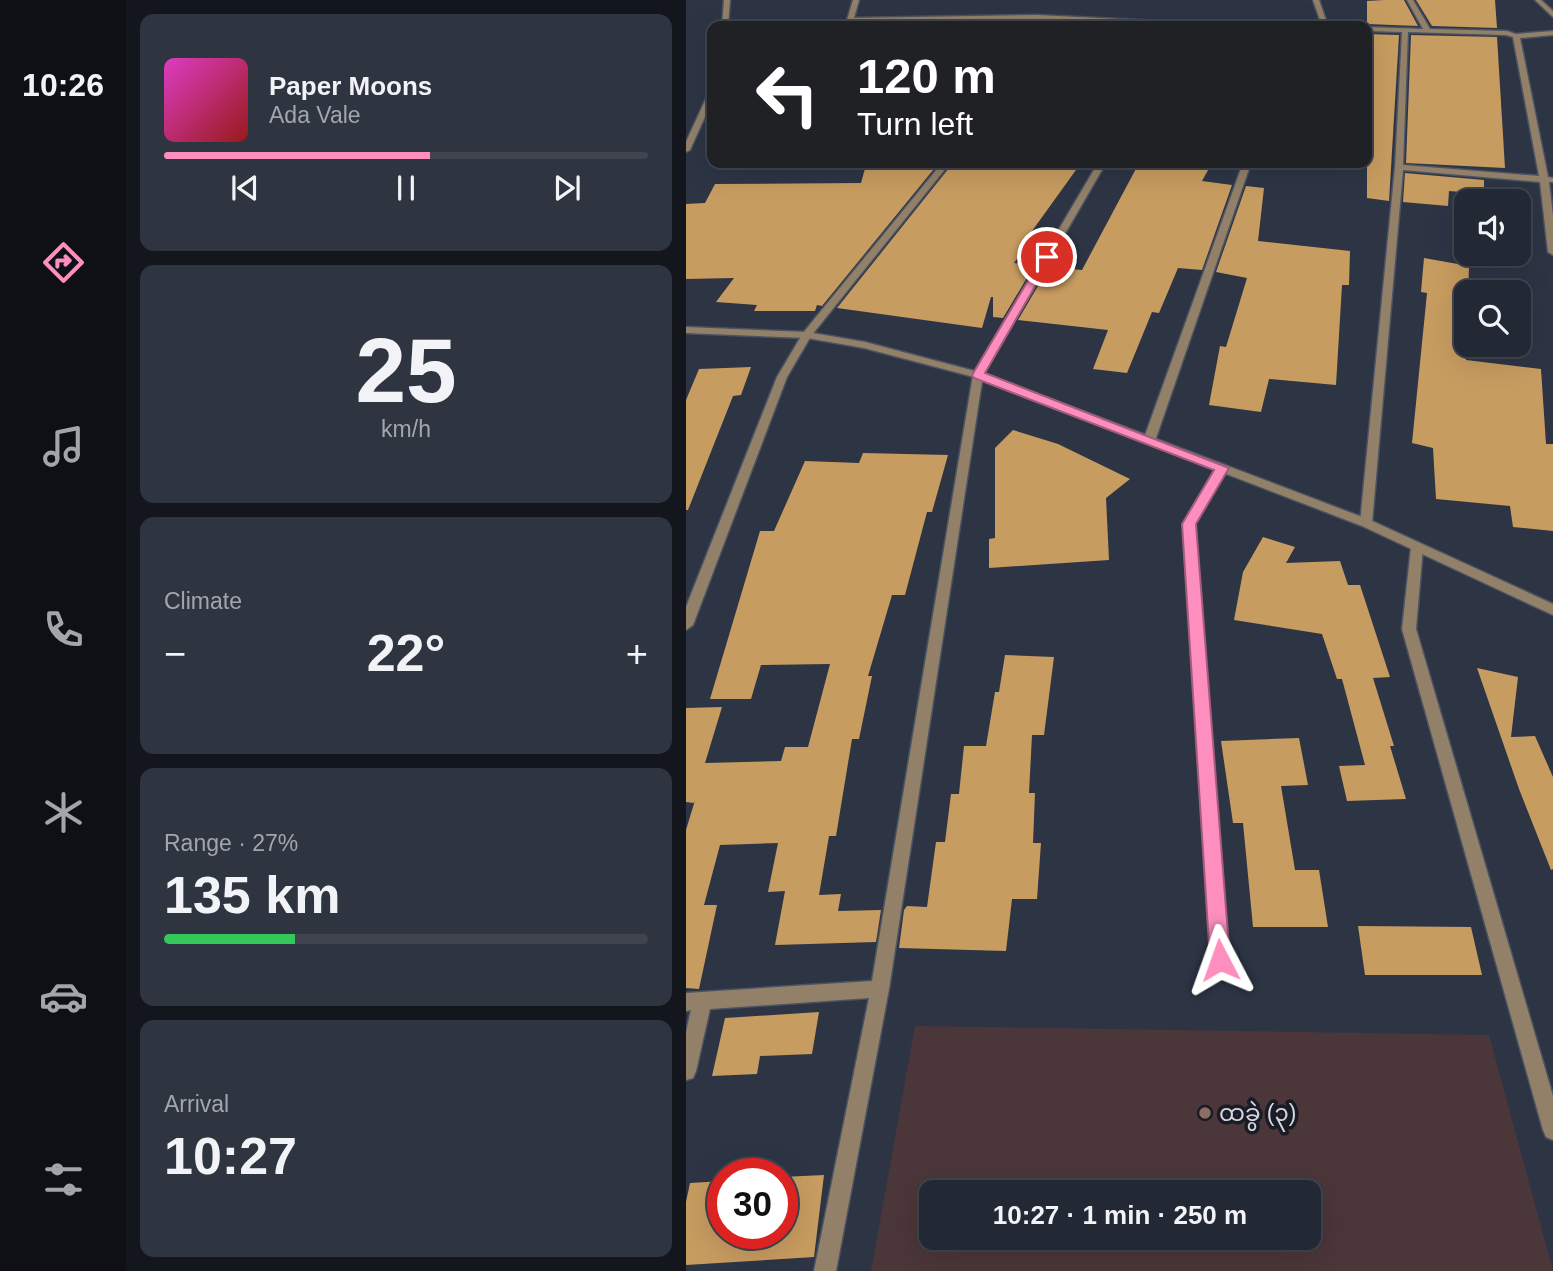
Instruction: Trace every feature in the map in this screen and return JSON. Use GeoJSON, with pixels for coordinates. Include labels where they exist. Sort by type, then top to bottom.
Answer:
{"type":"FeatureCollection","features":[{"type":"Feature","properties":{"kind":"street"},"geometry":{"type":"LineString","coordinates":[[725,21],[727,0]]}},
{"type":"Feature","properties":{"kind":"street"},"geometry":{"type":"LineString","coordinates":[[856,0],[850,20],[1037,18],[1048,21]]}},
{"type":"Feature","properties":{"kind":"street"},"geometry":{"type":"LineString","coordinates":[[1316,0],[1323,21]]}},
{"type":"Feature","properties":{"kind":"street"},"geometry":{"type":"LineString","coordinates":[[1410,0],[1428,31]]}},
{"type":"Feature","properties":{"kind":"street"},"geometry":{"type":"LineString","coordinates":[[1538,0],[1550,8],[1553,15]]}},
{"type":"Feature","properties":{"kind":"street"},"geometry":{"type":"LineString","coordinates":[[1372,29],[1507,33],[1516,36],[1553,33]]}},
{"type":"Feature","properties":{"kind":"street"},"geometry":{"type":"LineString","coordinates":[[1366,523],[1399,167],[1405,30]]}},
{"type":"Feature","properties":{"kind":"street"},"geometry":{"type":"LineString","coordinates":[[1516,36],[1549,179],[1553,251]]}},
{"type":"Feature","properties":{"kind":"street"},"geometry":{"type":"LineString","coordinates":[[686,150],[707,105]]}},
{"type":"Feature","properties":{"kind":"street"},"geometry":{"type":"LineString","coordinates":[[1399,167],[1549,179]]}},
{"type":"Feature","properties":{"kind":"street"},"geometry":{"type":"LineString","coordinates":[[686,625],[782,377],[807,335],[942,168]]}},
{"type":"Feature","properties":{"kind":"street"},"geometry":{"type":"LineString","coordinates":[[825,1271],[880,989],[978,375],[1099,168]]}},
{"type":"Feature","properties":{"kind":"street"},"geometry":{"type":"LineString","coordinates":[[1149,441],[1245,168]]}},
{"type":"Feature","properties":{"kind":"street"},"geometry":{"type":"LineString","coordinates":[[686,330],[807,335],[890,351],[978,375],[1366,523],[1553,610]]}},
{"type":"Feature","properties":{"kind":"street"},"geometry":{"type":"LineString","coordinates":[[1220,960],[1189,524],[1222,468]]}},
{"type":"Feature","properties":{"kind":"street"},"geometry":{"type":"LineString","coordinates":[[1417,547],[1409,629],[1553,1130]]}},
{"type":"Feature","properties":{"kind":"street"},"geometry":{"type":"LineString","coordinates":[[686,1071],[694,1001],[880,989]]}},
{"type":"Feature","properties":{"kind":"shaded area","name":"ထခွဲ (၃)"},"geometry":{"type":"Polygon","coordinates":[[[915,1026],[1489,1035],[1553,1271],[871,1271],[915,1026]]]}},
{"type":"Feature","properties":{"kind":"building"},"geometry":{"type":"Polygon","coordinates":[[[1404,0],[1418,26],[1372,24],[1372,21],[1367,21],[1367,1],[1404,0]]]}},
{"type":"Feature","properties":{"kind":"building"},"geometry":{"type":"Polygon","coordinates":[[[1416,0],[1495,0],[1497,28],[1432,26],[1416,0]]]}},
{"type":"Feature","properties":{"kind":"building"},"geometry":{"type":"Polygon","coordinates":[[[1372,34],[1399,35],[1389,201],[1367,198],[1367,168],[1372,168],[1372,34]]]}},
{"type":"Feature","properties":{"kind":"building"},"geometry":{"type":"Polygon","coordinates":[[[1411,35],[1497,37],[1505,168],[1406,163],[1411,35]]]}},
{"type":"Feature","properties":{"kind":"building"},"geometry":{"type":"Polygon","coordinates":[[[865,168],[935,168],[822,306],[817,305],[815,311],[754,311],[757,305],[716,302],[734,278],[686,279],[686,204],[705,203],[715,184],[861,183],[865,168]]]}},
{"type":"Feature","properties":{"kind":"building"},"geometry":{"type":"Polygon","coordinates":[[[949,168],[1077,168],[1027,238],[1032,238],[1014,263],[1034,266],[1003,318],[993,317],[993,297],[982,328],[837,308],[949,168]]]}},
{"type":"Feature","properties":{"kind":"building"},"geometry":{"type":"Polygon","coordinates":[[[1136,168],[1209,168],[1202,181],[1232,185],[1202,270],[1178,268],[1159,313],[1152,312],[1127,373],[1093,369],[1108,330],[1018,320],[1049,267],[1082,270],[1136,168]]]}},
{"type":"Feature","properties":{"kind":"building"},"geometry":{"type":"Polygon","coordinates":[[[1405,173],[1484,180],[1484,189],[1449,191],[1448,206],[1403,202],[1405,173]]]}},
{"type":"Feature","properties":{"kind":"building"},"geometry":{"type":"Polygon","coordinates":[[[1246,186],[1264,188],[1258,241],[1350,251],[1349,285],[1342,285],[1336,385],[1269,379],[1261,412],[1209,405],[1220,346],[1226,347],[1247,278],[1216,272],[1246,186]]]}},
{"type":"Feature","properties":{"kind":"building"},"geometry":{"type":"Polygon","coordinates":[[[1424,258],[1454,263],[1454,266],[1469,266],[1469,280],[1454,280],[1454,357],[1541,369],[1546,444],[1553,444],[1553,531],[1513,527],[1510,506],[1436,499],[1433,448],[1412,443],[1427,293],[1421,292],[1424,258]]]}},
{"type":"Feature","properties":{"kind":"building"},"geometry":{"type":"Polygon","coordinates":[[[751,367],[741,395],[733,396],[686,510],[686,400],[699,369],[751,367]]]}},
{"type":"Feature","properties":{"kind":"building"},"geometry":{"type":"Polygon","coordinates":[[[1013,430],[1058,444],[1130,479],[1106,498],[1109,560],[989,568],[989,539],[995,538],[995,448],[1013,430]]]}},
{"type":"Feature","properties":{"kind":"building"},"geometry":{"type":"Polygon","coordinates":[[[863,453],[948,455],[932,512],[927,512],[905,595],[892,595],[868,676],[872,676],[859,739],[852,739],[836,836],[829,836],[819,895],[841,894],[838,911],[881,910],[876,942],[775,945],[785,891],[768,892],[778,843],[720,845],[704,905],[717,905],[699,989],[686,988],[686,830],[696,797],[694,803],[686,802],[686,708],[722,707],[705,763],[781,761],[785,747],[808,747],[830,664],[761,665],[751,699],[710,699],[760,531],[774,531],[805,461],[859,463],[863,453]]]}},
{"type":"Feature","properties":{"kind":"building"},"geometry":{"type":"Polygon","coordinates":[[[1263,537],[1295,547],[1286,563],[1340,561],[1348,585],[1360,585],[1390,677],[1373,678],[1394,746],[1390,746],[1406,799],[1347,801],[1339,766],[1365,765],[1342,679],[1337,679],[1322,634],[1234,620],[1243,572],[1263,537]]]}},
{"type":"Feature","properties":{"kind":"building"},"geometry":{"type":"Polygon","coordinates":[[[1005,655],[1054,657],[1044,735],[1032,735],[1029,793],[1035,793],[1033,843],[1041,843],[1037,899],[1012,899],[1006,951],[899,948],[904,910],[907,906],[927,907],[936,842],[945,842],[951,794],[959,794],[964,746],[986,746],[995,692],[999,692],[1005,655]]]}},
{"type":"Feature","properties":{"kind":"building"},"geometry":{"type":"Polygon","coordinates":[[[1477,668],[1518,677],[1511,737],[1535,736],[1553,777],[1551,870],[1519,789],[1477,668]]]}},
{"type":"Feature","properties":{"kind":"building"},"geometry":{"type":"Polygon","coordinates":[[[1299,738],[1308,785],[1281,786],[1295,870],[1319,870],[1328,927],[1253,927],[1243,823],[1233,823],[1221,741],[1299,738]]]}},
{"type":"Feature","properties":{"kind":"building"},"geometry":{"type":"Polygon","coordinates":[[[1358,926],[1471,927],[1482,975],[1365,975],[1358,926]]]}},
{"type":"Feature","properties":{"kind":"building"},"geometry":{"type":"Polygon","coordinates":[[[819,1012],[812,1054],[760,1056],[757,1074],[712,1076],[725,1018],[819,1012]]]}},
{"type":"Feature","properties":{"kind":"building"},"geometry":{"type":"Polygon","coordinates":[[[824,1175],[814,1257],[686,1265],[686,1202],[690,1183],[707,1182],[707,1249],[798,1249],[798,1176],[824,1175]]]}},
{"type":"Feature","properties":{"kind":"place","name":"ထခွဲ (၃)"},"geometry":{"type":"Point","coordinates":[1205,1113]}},
{"type":"Feature","properties":{"kind":"route"},"geometry":{"type":"LineString","coordinates":[[1047,257],[978,375],[1222,468],[1189,524],[1220,960]]}}]}
